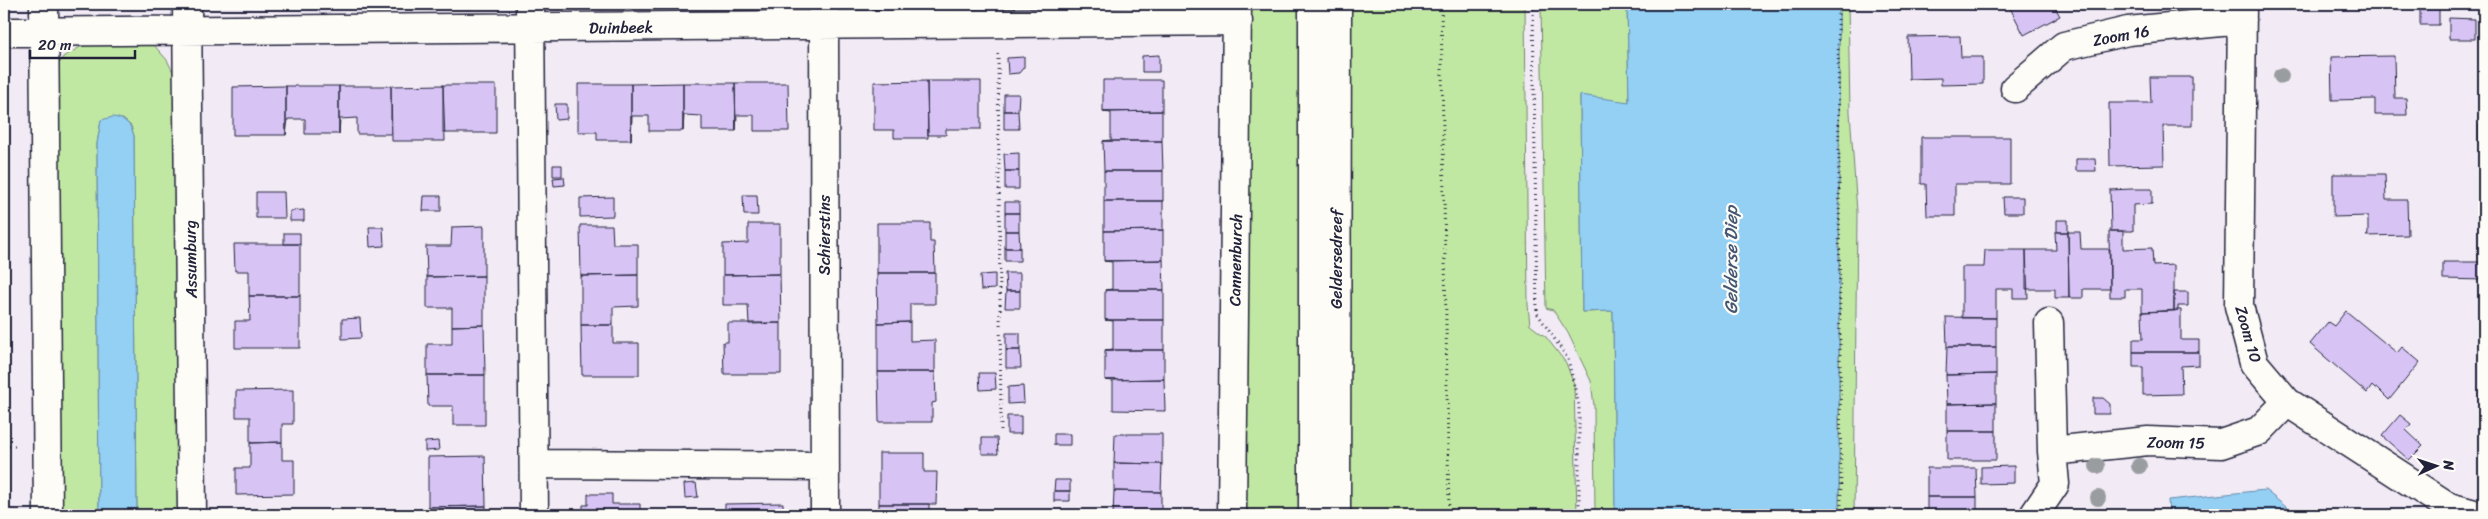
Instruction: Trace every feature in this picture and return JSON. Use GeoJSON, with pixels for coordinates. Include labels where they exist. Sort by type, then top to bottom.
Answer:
{"type":"FeatureCollection","features":[{"type":"Feature","properties":{"kind":"street"},"geometry":{"type":"LineString","coordinates":[[44,4],[48,515]]}},
{"type":"Feature","properties":{"kind":"street","name":"Assumburg"},"geometry":{"type":"LineString","coordinates":[[187,4],[192,515]]}},
{"type":"Feature","properties":{"kind":"street","name":"Geldersedreef"},"geometry":{"type":"LineString","coordinates":[[1313,4],[1313,515]]}},
{"type":"Feature","properties":{"kind":"street","name":"Geldersedreef"},"geometry":{"type":"LineString","coordinates":[[1336,4],[1336,515]]}},
{"type":"Feature","properties":{"kind":"street","name":"Zoom 16"},"geometry":{"type":"LineString","coordinates":[[2015,88],[2064,46],[2128,30],[2242,12]]}},
{"type":"Feature","properties":{"kind":"street","name":"Zoom 10"},"geometry":{"type":"LineString","coordinates":[[2242,12],[2239,306],[2254,363],[2288,402],[2449,508],[2478,515]]}},
{"type":"Feature","properties":{"kind":"street","name":"Duinbeek"},"geometry":{"type":"LineString","coordinates":[[4,32],[188,31],[530,16],[824,14],[998,24],[1238,13]]}},
{"type":"Feature","properties":{"kind":"street","name":"Cannenburch"},"geometry":{"type":"LineString","coordinates":[[1232,515],[1238,13]]}},
{"type":"Feature","properties":{"kind":"street","name":"Schierstins"},"geometry":{"type":"LineString","coordinates":[[824,14],[825,515]]}},
{"type":"Feature","properties":{"kind":"street"},"geometry":{"type":"LineString","coordinates":[[530,16],[534,515]]}},
{"type":"Feature","properties":{"kind":"street"},"geometry":{"type":"LineString","coordinates":[[2034,515],[2055,484],[2052,451],[2049,323]]}},
{"type":"Feature","properties":{"kind":"street","name":"Zoom 15"},"geometry":{"type":"LineString","coordinates":[[2052,451],[2148,441],[2221,444],[2259,431],[2288,402]]}},
{"type":"Feature","properties":{"kind":"street"},"geometry":{"type":"LineString","coordinates":[[534,464],[825,466]]}},
{"type":"Feature","properties":{"kind":"path"},"geometry":{"type":"LineString","coordinates":[[1441,4],[1449,515]]}},
{"type":"Feature","properties":{"kind":"path"},"geometry":{"type":"LineString","coordinates":[[1533,4],[1537,313],[1568,359],[1579,406],[1579,515]]}},
{"type":"Feature","properties":{"kind":"path"},"geometry":{"type":"LineString","coordinates":[[1838,4],[1841,515]]}},
{"type":"Feature","properties":{"kind":"path"},"geometry":{"type":"LineString","coordinates":[[998,24],[1001,430]]}},
{"type":"Feature","properties":{"kind":"green space"},"geometry":{"type":"Polygon","coordinates":[[[1250,4],[1303,4],[1300,515],[1245,515],[1250,4]]]}},
{"type":"Feature","properties":{"kind":"green space"},"geometry":{"type":"Polygon","coordinates":[[[1345,4],[1525,4],[1528,305],[1530,325],[1546,337],[1566,363],[1574,384],[1577,515],[1341,515],[1345,4]]]}},
{"type":"Feature","properties":{"kind":"green space"},"geometry":{"type":"Polygon","coordinates":[[[1541,4],[1627,4],[1629,103],[1580,96],[1582,312],[1613,311],[1615,515],[1595,515],[1594,406],[1591,381],[1568,333],[1553,310],[1546,308],[1541,4]]]}},
{"type":"Feature","properties":{"kind":"green space"},"geometry":{"type":"Polygon","coordinates":[[[1839,4],[1848,4],[1850,112],[1857,212],[1854,515],[1839,515],[1839,4]]]}},
{"type":"Feature","properties":{"kind":"green space"},"geometry":{"type":"Polygon","coordinates":[[[152,43],[167,60],[176,78],[179,515],[137,515],[134,136],[131,126],[123,119],[101,120],[97,144],[99,515],[59,515],[52,77],[63,57],[82,46],[152,43]]]}},
{"type":"Feature","properties":{"kind":"water","name":"Gelderse Diep"},"geometry":{"type":"Polygon","coordinates":[[[1627,4],[1839,4],[1839,515],[1615,515],[1613,311],[1582,312],[1580,95],[1629,102],[1627,4]]]}},
{"type":"Feature","properties":{"kind":"water"},"geometry":{"type":"Polygon","coordinates":[[[113,117],[127,123],[134,136],[137,515],[99,515],[97,144],[101,120],[113,117]]]}},
{"type":"Feature","properties":{"kind":"water"},"geometry":{"type":"Polygon","coordinates":[[[2265,490],[2296,515],[2169,515],[2168,500],[2265,490]]]}},
{"type":"Feature","properties":{"kind":"building"},"geometry":{"type":"Polygon","coordinates":[[[2008,4],[2053,4],[2060,16],[2024,35],[2008,4]]]}},
{"type":"Feature","properties":{"kind":"building"},"geometry":{"type":"Polygon","coordinates":[[[2382,4],[2426,4],[2426,7],[2382,7],[2382,4]]]}},
{"type":"Feature","properties":{"kind":"building"},"geometry":{"type":"Polygon","coordinates":[[[2439,9],[2439,25],[2420,25],[2420,10],[2439,9]]]}},
{"type":"Feature","properties":{"kind":"building"},"geometry":{"type":"Polygon","coordinates":[[[2482,13],[2484,13],[2484,42],[2481,42],[2482,13]]]}},
{"type":"Feature","properties":{"kind":"building"},"geometry":{"type":"Polygon","coordinates":[[[2449,18],[2475,19],[2475,39],[2449,39],[2449,18]]]}},
{"type":"Feature","properties":{"kind":"building"},"geometry":{"type":"Polygon","coordinates":[[[1960,36],[1961,57],[1983,57],[1983,84],[1941,85],[1941,78],[1909,79],[1908,37],[1960,36]]]}},
{"type":"Feature","properties":{"kind":"building"},"geometry":{"type":"Polygon","coordinates":[[[1159,55],[1159,72],[1142,72],[1142,56],[1159,55]]]}},
{"type":"Feature","properties":{"kind":"building"},"geometry":{"type":"Polygon","coordinates":[[[2394,56],[2395,98],[2406,98],[2407,115],[2375,115],[2375,99],[2332,100],[2331,57],[2394,56]]]}},
{"type":"Feature","properties":{"kind":"building"},"geometry":{"type":"Polygon","coordinates":[[[1024,57],[1024,67],[1019,73],[1008,74],[1007,58],[1024,57]]]}},
{"type":"Feature","properties":{"kind":"building"},"geometry":{"type":"Polygon","coordinates":[[[2150,77],[2192,77],[2192,126],[2163,126],[2164,165],[2110,166],[2109,103],[2151,103],[2150,77]]]}},
{"type":"Feature","properties":{"kind":"building"},"geometry":{"type":"Polygon","coordinates":[[[1103,80],[1162,80],[1162,111],[1103,112],[1103,80]]]}},
{"type":"Feature","properties":{"kind":"building"},"geometry":{"type":"Polygon","coordinates":[[[927,81],[981,81],[981,129],[946,129],[946,135],[928,135],[927,81]]]}},
{"type":"Feature","properties":{"kind":"building"},"geometry":{"type":"Polygon","coordinates":[[[927,81],[928,138],[894,138],[894,130],[874,130],[874,82],[927,81]]]}},
{"type":"Feature","properties":{"kind":"building"},"geometry":{"type":"Polygon","coordinates":[[[683,83],[683,131],[649,131],[649,116],[632,116],[631,140],[631,84],[683,83]]]}},
{"type":"Feature","properties":{"kind":"building"},"geometry":{"type":"Polygon","coordinates":[[[683,83],[735,83],[736,131],[702,131],[702,116],[684,115],[683,131],[683,83]]]}},
{"type":"Feature","properties":{"kind":"building"},"geometry":{"type":"Polygon","coordinates":[[[735,83],[788,83],[789,131],[754,131],[754,115],[737,115],[736,131],[735,83]]]}},
{"type":"Feature","properties":{"kind":"building"},"geometry":{"type":"Polygon","coordinates":[[[578,84],[631,84],[631,140],[597,140],[597,132],[578,132],[578,84]]]}},
{"type":"Feature","properties":{"kind":"building"},"geometry":{"type":"Polygon","coordinates":[[[443,85],[496,85],[496,133],[443,133],[443,85]]]}},
{"type":"Feature","properties":{"kind":"building"},"geometry":{"type":"Polygon","coordinates":[[[443,85],[445,141],[392,141],[391,86],[443,85]]]}},
{"type":"Feature","properties":{"kind":"building"},"geometry":{"type":"Polygon","coordinates":[[[286,86],[286,135],[233,135],[233,87],[286,86]]]}},
{"type":"Feature","properties":{"kind":"building"},"geometry":{"type":"Polygon","coordinates":[[[286,86],[339,86],[339,134],[305,134],[305,119],[288,119],[286,135],[286,86]]]}},
{"type":"Feature","properties":{"kind":"building"},"geometry":{"type":"Polygon","coordinates":[[[339,86],[391,86],[391,134],[357,134],[357,118],[340,119],[339,134],[339,86]]]}},
{"type":"Feature","properties":{"kind":"building"},"geometry":{"type":"Polygon","coordinates":[[[1004,94],[1019,94],[1018,111],[1004,111],[1004,94]]]}},
{"type":"Feature","properties":{"kind":"building"},"geometry":{"type":"Polygon","coordinates":[[[555,104],[567,104],[567,119],[556,120],[555,104]]]}},
{"type":"Feature","properties":{"kind":"building"},"geometry":{"type":"Polygon","coordinates":[[[1004,111],[1018,111],[1019,129],[1004,129],[1004,111]]]}},
{"type":"Feature","properties":{"kind":"building"},"geometry":{"type":"Polygon","coordinates":[[[1162,111],[1162,141],[1103,141],[1111,140],[1111,113],[1103,112],[1162,111]]]}},
{"type":"Feature","properties":{"kind":"building"},"geometry":{"type":"Polygon","coordinates":[[[2479,125],[2484,125],[2484,146],[2479,146],[2479,125]]]}},
{"type":"Feature","properties":{"kind":"building"},"geometry":{"type":"Polygon","coordinates":[[[1921,137],[2010,137],[2010,184],[1955,184],[1955,216],[1927,216],[1926,184],[1921,184],[1921,137]]]}},
{"type":"Feature","properties":{"kind":"building"},"geometry":{"type":"Polygon","coordinates":[[[1103,141],[1162,141],[1163,171],[1104,171],[1103,141]]]}},
{"type":"Feature","properties":{"kind":"building"},"geometry":{"type":"Polygon","coordinates":[[[1019,153],[1019,171],[1005,171],[1004,154],[1019,153]]]}},
{"type":"Feature","properties":{"kind":"building"},"geometry":{"type":"Polygon","coordinates":[[[2076,159],[2095,159],[2096,171],[2076,171],[2076,159]]]}},
{"type":"Feature","properties":{"kind":"building"},"geometry":{"type":"Polygon","coordinates":[[[553,165],[562,165],[562,176],[553,176],[553,165]]]}},
{"type":"Feature","properties":{"kind":"building"},"geometry":{"type":"Polygon","coordinates":[[[1005,171],[1019,171],[1019,189],[1005,189],[1005,171]]]}},
{"type":"Feature","properties":{"kind":"building"},"geometry":{"type":"Polygon","coordinates":[[[1104,171],[1163,171],[1163,201],[1104,201],[1104,171]]]}},
{"type":"Feature","properties":{"kind":"building"},"geometry":{"type":"Polygon","coordinates":[[[2333,174],[2385,174],[2386,200],[2407,200],[2408,235],[2366,236],[2368,234],[2368,216],[2333,217],[2333,174]]]}},
{"type":"Feature","properties":{"kind":"building"},"geometry":{"type":"Polygon","coordinates":[[[564,177],[565,185],[554,186],[553,178],[564,177]]]}},
{"type":"Feature","properties":{"kind":"building"},"geometry":{"type":"Polygon","coordinates":[[[2152,189],[2152,204],[2133,205],[2133,231],[2111,231],[2110,190],[2152,189]]]}},
{"type":"Feature","properties":{"kind":"building"},"geometry":{"type":"Polygon","coordinates":[[[256,192],[284,192],[285,218],[256,218],[256,192]]]}},
{"type":"Feature","properties":{"kind":"building"},"geometry":{"type":"Polygon","coordinates":[[[743,195],[757,195],[758,215],[744,215],[743,195]]]}},
{"type":"Feature","properties":{"kind":"building"},"geometry":{"type":"Polygon","coordinates":[[[424,196],[441,196],[441,211],[423,211],[424,196]]]}},
{"type":"Feature","properties":{"kind":"building"},"geometry":{"type":"Polygon","coordinates":[[[613,197],[613,216],[580,217],[580,198],[613,197]]]}},
{"type":"Feature","properties":{"kind":"building"},"geometry":{"type":"Polygon","coordinates":[[[2003,197],[2023,197],[2023,213],[2004,213],[2003,197]]]}},
{"type":"Feature","properties":{"kind":"building"},"geometry":{"type":"Polygon","coordinates":[[[1104,201],[1163,201],[1163,230],[1104,231],[1104,201]]]}},
{"type":"Feature","properties":{"kind":"building"},"geometry":{"type":"Polygon","coordinates":[[[1005,202],[1019,202],[1019,213],[1005,213],[1005,202]]]}},
{"type":"Feature","properties":{"kind":"building"},"geometry":{"type":"Polygon","coordinates":[[[304,210],[304,221],[290,221],[290,211],[304,210]]]}},
{"type":"Feature","properties":{"kind":"building"},"geometry":{"type":"Polygon","coordinates":[[[1005,213],[1019,213],[1019,231],[1005,231],[1005,213]]]}},
{"type":"Feature","properties":{"kind":"building"},"geometry":{"type":"Polygon","coordinates":[[[2057,220],[2068,220],[2068,232],[2057,232],[2057,220]]]}},
{"type":"Feature","properties":{"kind":"building"},"geometry":{"type":"Polygon","coordinates":[[[877,223],[930,223],[930,242],[934,242],[935,273],[877,273],[877,223]]]}},
{"type":"Feature","properties":{"kind":"building"},"geometry":{"type":"Polygon","coordinates":[[[748,224],[780,224],[780,274],[723,275],[723,244],[748,243],[748,224]]]}},
{"type":"Feature","properties":{"kind":"building"},"geometry":{"type":"Polygon","coordinates":[[[580,225],[612,225],[613,244],[638,244],[638,275],[581,276],[580,225]]]}},
{"type":"Feature","properties":{"kind":"building"},"geometry":{"type":"Polygon","coordinates":[[[484,226],[484,276],[427,277],[426,246],[451,246],[452,227],[484,226]]]}},
{"type":"Feature","properties":{"kind":"building"},"geometry":{"type":"Polygon","coordinates":[[[369,227],[383,227],[384,246],[370,247],[369,227]]]}},
{"type":"Feature","properties":{"kind":"building"},"geometry":{"type":"Polygon","coordinates":[[[1163,230],[1163,260],[1104,261],[1104,231],[1163,230]]]}},
{"type":"Feature","properties":{"kind":"building"},"geometry":{"type":"Polygon","coordinates":[[[1005,231],[1019,231],[1020,248],[1005,248],[1005,231]]]}},
{"type":"Feature","properties":{"kind":"building"},"geometry":{"type":"Polygon","coordinates":[[[2109,231],[2123,231],[2123,249],[2152,248],[2153,266],[2174,265],[2174,311],[2142,312],[2142,289],[2125,289],[2125,297],[2110,297],[2109,231]]]}},
{"type":"Feature","properties":{"kind":"building"},"geometry":{"type":"Polygon","coordinates":[[[2055,232],[2068,232],[2069,298],[2055,298],[2055,289],[2026,289],[2026,250],[2056,250],[2055,232]]]}},
{"type":"Feature","properties":{"kind":"building"},"geometry":{"type":"Polygon","coordinates":[[[2068,232],[2080,232],[2081,249],[2110,249],[2110,289],[2083,289],[2083,298],[2069,298],[2068,232]]]}},
{"type":"Feature","properties":{"kind":"building"},"geometry":{"type":"Polygon","coordinates":[[[284,233],[300,233],[300,244],[284,244],[284,233]]]}},
{"type":"Feature","properties":{"kind":"building"},"geometry":{"type":"Polygon","coordinates":[[[5,234],[6,266],[4,266],[5,234]]]}},
{"type":"Feature","properties":{"kind":"building"},"geometry":{"type":"Polygon","coordinates":[[[234,244],[300,244],[300,296],[249,296],[249,271],[235,271],[234,244]]]}},
{"type":"Feature","properties":{"kind":"building"},"geometry":{"type":"Polygon","coordinates":[[[1005,248],[1020,248],[1020,261],[1005,261],[1005,248]]]}},
{"type":"Feature","properties":{"kind":"building"},"geometry":{"type":"Polygon","coordinates":[[[1985,250],[2026,250],[2028,298],[2013,298],[2013,289],[1996,289],[1996,318],[1962,318],[1962,267],[1984,267],[1985,250]]]}},
{"type":"Feature","properties":{"kind":"building"},"geometry":{"type":"Polygon","coordinates":[[[1163,260],[1164,290],[1105,290],[1112,289],[1112,262],[1104,261],[1163,260]]]}},
{"type":"Feature","properties":{"kind":"building"},"geometry":{"type":"Polygon","coordinates":[[[2443,262],[2484,262],[2484,280],[2443,279],[2443,262]]]}},
{"type":"Feature","properties":{"kind":"building"},"geometry":{"type":"Polygon","coordinates":[[[4,266],[6,266],[6,297],[4,297],[4,266]]]}},
{"type":"Feature","properties":{"kind":"building"},"geometry":{"type":"Polygon","coordinates":[[[877,273],[935,273],[935,304],[910,304],[910,322],[878,323],[877,273]]]}},
{"type":"Feature","properties":{"kind":"building"},"geometry":{"type":"Polygon","coordinates":[[[1005,273],[1020,273],[1020,291],[1006,291],[1005,273]]]}},
{"type":"Feature","properties":{"kind":"building"},"geometry":{"type":"Polygon","coordinates":[[[780,274],[781,323],[749,324],[748,305],[723,305],[723,275],[780,274]]]}},
{"type":"Feature","properties":{"kind":"building"},"geometry":{"type":"Polygon","coordinates":[[[995,274],[995,289],[981,290],[980,275],[995,274]]]}},
{"type":"Feature","properties":{"kind":"building"},"geometry":{"type":"Polygon","coordinates":[[[638,275],[638,306],[613,307],[613,325],[581,325],[581,276],[638,275]]]}},
{"type":"Feature","properties":{"kind":"building"},"geometry":{"type":"Polygon","coordinates":[[[484,276],[484,325],[452,326],[452,308],[427,308],[427,277],[484,276]]]}},
{"type":"Feature","properties":{"kind":"building"},"geometry":{"type":"Polygon","coordinates":[[[1105,290],[1164,290],[1164,320],[1105,320],[1105,290]]]}},
{"type":"Feature","properties":{"kind":"building"},"geometry":{"type":"Polygon","coordinates":[[[1006,291],[1020,291],[1020,308],[1005,308],[1006,291]]]}},
{"type":"Feature","properties":{"kind":"building"},"geometry":{"type":"Polygon","coordinates":[[[2174,292],[2188,292],[2188,306],[2178,306],[2178,310],[2174,311],[2174,292]]]}},
{"type":"Feature","properties":{"kind":"building"},"geometry":{"type":"Polygon","coordinates":[[[249,296],[300,296],[300,348],[235,348],[235,321],[250,321],[249,296]]]}},
{"type":"Feature","properties":{"kind":"building"},"geometry":{"type":"Polygon","coordinates":[[[4,297],[6,297],[6,328],[4,328],[4,297]]]}},
{"type":"Feature","properties":{"kind":"building"},"geometry":{"type":"Polygon","coordinates":[[[2181,310],[2181,340],[2199,340],[2199,352],[2133,352],[2133,339],[2143,339],[2142,312],[2181,310]]]}},
{"type":"Feature","properties":{"kind":"building"},"geometry":{"type":"Polygon","coordinates":[[[2346,311],[2397,353],[2402,347],[2420,362],[2389,400],[2377,388],[2375,389],[2372,386],[2367,393],[2310,344],[2328,322],[2334,326],[2346,311]]]}},
{"type":"Feature","properties":{"kind":"building"},"geometry":{"type":"Polygon","coordinates":[[[1946,317],[1996,318],[1996,347],[1947,347],[1946,317]]]}},
{"type":"Feature","properties":{"kind":"building"},"geometry":{"type":"Polygon","coordinates":[[[360,318],[361,338],[342,339],[342,319],[360,318]]]}},
{"type":"Feature","properties":{"kind":"building"},"geometry":{"type":"Polygon","coordinates":[[[1105,320],[1164,320],[1164,350],[1105,350],[1113,349],[1113,321],[1105,320]]]}},
{"type":"Feature","properties":{"kind":"building"},"geometry":{"type":"Polygon","coordinates":[[[910,322],[910,341],[935,340],[935,372],[878,372],[878,323],[910,322]]]}},
{"type":"Feature","properties":{"kind":"building"},"geometry":{"type":"Polygon","coordinates":[[[728,323],[781,323],[781,374],[724,374],[723,342],[728,342],[728,323]]]}},
{"type":"Feature","properties":{"kind":"building"},"geometry":{"type":"Polygon","coordinates":[[[484,325],[485,375],[427,375],[427,344],[452,344],[452,326],[484,325]]]}},
{"type":"Feature","properties":{"kind":"building"},"geometry":{"type":"Polygon","coordinates":[[[581,325],[613,325],[613,343],[639,343],[639,375],[582,375],[581,325]]]}},
{"type":"Feature","properties":{"kind":"building"},"geometry":{"type":"Polygon","coordinates":[[[4,328],[6,328],[7,359],[4,359],[4,328]]]}},
{"type":"Feature","properties":{"kind":"building"},"geometry":{"type":"Polygon","coordinates":[[[1006,333],[1020,333],[1020,350],[1006,350],[1006,333]]]}},
{"type":"Feature","properties":{"kind":"building"},"geometry":{"type":"Polygon","coordinates":[[[1947,347],[1996,347],[1996,374],[1946,375],[1947,347]]]}},
{"type":"Feature","properties":{"kind":"building"},"geometry":{"type":"Polygon","coordinates":[[[1006,350],[1020,350],[1021,368],[1006,368],[1006,350]]]}},
{"type":"Feature","properties":{"kind":"building"},"geometry":{"type":"Polygon","coordinates":[[[1105,350],[1164,350],[1164,379],[1105,380],[1105,350]]]}},
{"type":"Feature","properties":{"kind":"building"},"geometry":{"type":"Polygon","coordinates":[[[2133,352],[2199,352],[2199,365],[2181,366],[2182,394],[2143,395],[2143,367],[2133,367],[2133,352]]]}},
{"type":"Feature","properties":{"kind":"building"},"geometry":{"type":"Polygon","coordinates":[[[4,359],[7,359],[7,389],[4,389],[4,359]]]}},
{"type":"Feature","properties":{"kind":"building"},"geometry":{"type":"Polygon","coordinates":[[[878,372],[935,372],[936,402],[932,403],[932,422],[879,422],[878,372]]]}},
{"type":"Feature","properties":{"kind":"building"},"geometry":{"type":"Polygon","coordinates":[[[979,373],[995,373],[996,389],[980,390],[979,373]]]}},
{"type":"Feature","properties":{"kind":"building"},"geometry":{"type":"Polygon","coordinates":[[[1996,374],[1996,403],[1947,404],[1946,375],[1996,374]]]}},
{"type":"Feature","properties":{"kind":"building"},"geometry":{"type":"Polygon","coordinates":[[[427,375],[485,375],[485,425],[453,425],[453,406],[428,406],[427,375]]]}},
{"type":"Feature","properties":{"kind":"building"},"geometry":{"type":"Polygon","coordinates":[[[1164,379],[1165,411],[1113,410],[1113,381],[1105,380],[1164,379]]]}},
{"type":"Feature","properties":{"kind":"building"},"geometry":{"type":"Polygon","coordinates":[[[1023,386],[1024,403],[1008,404],[1008,387],[1023,386]]]}},
{"type":"Feature","properties":{"kind":"building"},"geometry":{"type":"Polygon","coordinates":[[[4,389],[7,389],[7,421],[4,421],[4,389]]]}},
{"type":"Feature","properties":{"kind":"building"},"geometry":{"type":"Polygon","coordinates":[[[293,390],[293,424],[282,424],[282,442],[250,443],[250,417],[236,417],[236,391],[293,390]]]}},
{"type":"Feature","properties":{"kind":"building"},"geometry":{"type":"Polygon","coordinates":[[[2479,396],[2484,396],[2484,434],[2479,434],[2479,396]]]}},
{"type":"Feature","properties":{"kind":"building"},"geometry":{"type":"Polygon","coordinates":[[[2093,398],[2103,398],[2110,404],[2110,414],[2093,414],[2093,398]]]}},
{"type":"Feature","properties":{"kind":"building"},"geometry":{"type":"Polygon","coordinates":[[[1996,403],[1996,431],[1947,431],[1947,404],[1996,403]]]}},
{"type":"Feature","properties":{"kind":"building"},"geometry":{"type":"Polygon","coordinates":[[[2400,415],[2411,424],[2406,430],[2423,446],[2409,460],[2382,436],[2400,415]]]}},
{"type":"Feature","properties":{"kind":"building"},"geometry":{"type":"Polygon","coordinates":[[[1007,416],[1021,416],[1021,434],[1007,434],[1007,416]]]}},
{"type":"Feature","properties":{"kind":"building"},"geometry":{"type":"Polygon","coordinates":[[[1947,431],[1996,431],[1996,460],[1947,460],[1947,431]]]}},
{"type":"Feature","properties":{"kind":"building"},"geometry":{"type":"Polygon","coordinates":[[[1054,434],[1070,434],[1070,445],[1054,445],[1054,434]]]}},
{"type":"Feature","properties":{"kind":"building"},"geometry":{"type":"Polygon","coordinates":[[[1115,434],[1162,434],[1162,464],[1114,463],[1115,434]]]}},
{"type":"Feature","properties":{"kind":"building"},"geometry":{"type":"Polygon","coordinates":[[[982,438],[997,438],[998,454],[982,454],[982,438]]]}},
{"type":"Feature","properties":{"kind":"building"},"geometry":{"type":"Polygon","coordinates":[[[438,441],[439,450],[425,451],[425,442],[438,441]]]}},
{"type":"Feature","properties":{"kind":"building"},"geometry":{"type":"Polygon","coordinates":[[[282,442],[282,460],[294,460],[294,494],[236,495],[236,468],[250,468],[250,443],[282,442]]]}},
{"type":"Feature","properties":{"kind":"building"},"geometry":{"type":"Polygon","coordinates":[[[879,453],[924,453],[924,472],[937,472],[936,504],[879,504],[879,453]]]}},
{"type":"Feature","properties":{"kind":"building"},"geometry":{"type":"Polygon","coordinates":[[[485,456],[486,506],[428,507],[428,457],[485,456]]]}},
{"type":"Feature","properties":{"kind":"building"},"geometry":{"type":"Polygon","coordinates":[[[1114,463],[1162,464],[1161,492],[1114,491],[1114,463]]]}},
{"type":"Feature","properties":{"kind":"building"},"geometry":{"type":"Polygon","coordinates":[[[2014,466],[2014,483],[1981,484],[1981,467],[2014,466]]]}},
{"type":"Feature","properties":{"kind":"building"},"geometry":{"type":"Polygon","coordinates":[[[4,467],[8,467],[8,500],[4,500],[4,467]]]}},
{"type":"Feature","properties":{"kind":"building"},"geometry":{"type":"Polygon","coordinates":[[[1927,468],[1976,468],[1977,497],[1927,497],[1927,468]]]}},
{"type":"Feature","properties":{"kind":"building"},"geometry":{"type":"Polygon","coordinates":[[[1055,480],[1070,480],[1070,491],[1054,491],[1055,480]]]}},
{"type":"Feature","properties":{"kind":"building"},"geometry":{"type":"Polygon","coordinates":[[[696,483],[698,497],[685,498],[684,484],[696,483]]]}},
{"type":"Feature","properties":{"kind":"building"},"geometry":{"type":"Polygon","coordinates":[[[1054,491],[1070,491],[1070,501],[1054,501],[1054,491]]]}},
{"type":"Feature","properties":{"kind":"building"},"geometry":{"type":"Polygon","coordinates":[[[1114,491],[1161,492],[1161,515],[1113,515],[1114,491]]]}},
{"type":"Feature","properties":{"kind":"building"},"geometry":{"type":"Polygon","coordinates":[[[588,494],[612,494],[612,504],[640,504],[640,515],[583,515],[583,505],[588,505],[588,494]]]}},
{"type":"Feature","properties":{"kind":"building"},"geometry":{"type":"Polygon","coordinates":[[[1927,497],[1977,497],[1977,515],[1927,515],[1927,497]]]}},
{"type":"Feature","properties":{"kind":"building"},"geometry":{"type":"Polygon","coordinates":[[[4,500],[8,500],[8,515],[4,515],[4,500]]]}},
{"type":"Feature","properties":{"kind":"building"},"geometry":{"type":"Polygon","coordinates":[[[783,503],[783,515],[725,515],[725,504],[783,503]]]}},
{"type":"Feature","properties":{"kind":"building"},"geometry":{"type":"Polygon","coordinates":[[[879,504],[929,504],[929,515],[879,515],[879,504]]]}},
{"type":"Feature","properties":{"kind":"building"},"geometry":{"type":"Polygon","coordinates":[[[486,506],[486,515],[428,515],[428,507],[486,506]]]}}]}
